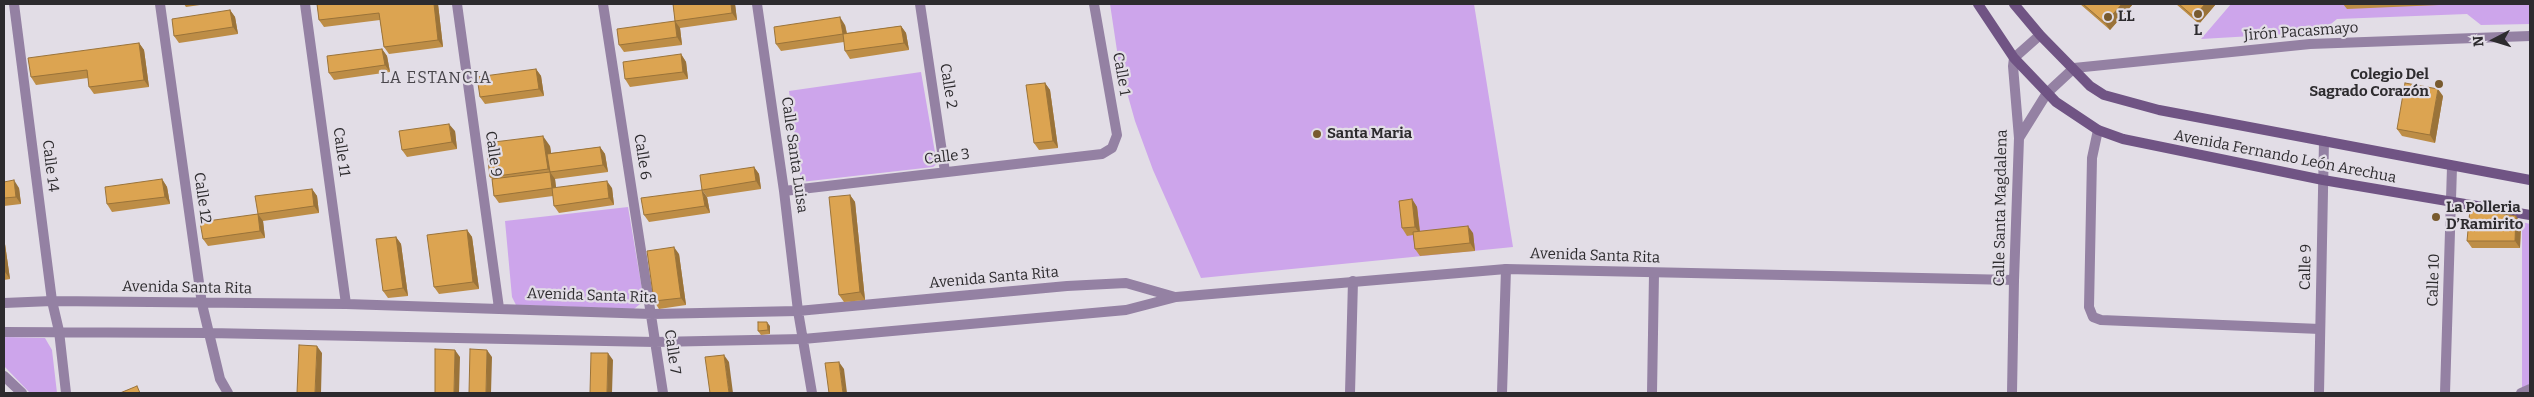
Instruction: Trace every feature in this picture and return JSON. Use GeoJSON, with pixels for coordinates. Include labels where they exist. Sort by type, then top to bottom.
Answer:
{"type":"FeatureCollection","features":[{"type":"Feature","properties":{"kind":"main road","name":"Avenida Fernando León Arechua"},"geometry":{"type":"LineString","coordinates":[[1978,4],[2014,58],[2047,93],[2078,118],[2098,130],[2153,147],[2323,180],[2530,216]]}},
{"type":"Feature","properties":{"kind":"main road","name":"Avenida Fernando León Arechua"},"geometry":{"type":"LineString","coordinates":[[2014,4],[2040,35],[2090,86],[2104,95],[2131,104],[2452,167],[2530,180]]}},
{"type":"Feature","properties":{"kind":"street","name":"Calle 14"},"geometry":{"type":"LineString","coordinates":[[14,4],[52,301],[59,331],[66,393]]}},
{"type":"Feature","properties":{"kind":"street","name":"Calle 12"},"geometry":{"type":"LineString","coordinates":[[160,4],[202,304],[220,379],[228,393]]}},
{"type":"Feature","properties":{"kind":"street","name":"Calle 11"},"geometry":{"type":"LineString","coordinates":[[305,4],[346,304]]}},
{"type":"Feature","properties":{"kind":"street","name":"Calle 9"},"geometry":{"type":"LineString","coordinates":[[457,4],[499,308]]}},
{"type":"Feature","properties":{"kind":"street","name":"Calle 6"},"geometry":{"type":"LineString","coordinates":[[603,4],[652,314]]}},
{"type":"Feature","properties":{"kind":"street","name":"Calle Santa Luisa"},"geometry":{"type":"LineString","coordinates":[[757,4],[784,191],[798,311],[812,393]]}},
{"type":"Feature","properties":{"kind":"street","name":"Calle 2"},"geometry":{"type":"LineString","coordinates":[[920,4],[945,172]]}},
{"type":"Feature","properties":{"kind":"street","name":"Calle 1"},"geometry":{"type":"LineString","coordinates":[[1094,4],[1117,135],[1112,148]]}},
{"type":"Feature","properties":{"kind":"street"},"geometry":{"type":"LineString","coordinates":[[2014,58],[2040,35]]}},
{"type":"Feature","properties":{"kind":"street","name":"Jirón Pacasmayo"},"geometry":{"type":"LineString","coordinates":[[2074,68],[2310,44],[2530,36]]}},
{"type":"Feature","properties":{"kind":"street","name":"Calle Santa Magdalena"},"geometry":{"type":"LineString","coordinates":[[2012,393],[2019,138],[2013,84],[2014,58]]}},
{"type":"Feature","properties":{"kind":"street"},"geometry":{"type":"LineString","coordinates":[[2019,138],[2047,93],[2074,68]]}},
{"type":"Feature","properties":{"kind":"street"},"geometry":{"type":"LineString","coordinates":[[2098,130],[2092,158],[2089,307],[2093,316],[2100,320],[2320,329]]}},
{"type":"Feature","properties":{"kind":"street","name":"Calle 9"},"geometry":{"type":"LineString","coordinates":[[2319,393],[2324,141]]}},
{"type":"Feature","properties":{"kind":"street","name":"Calle 3"},"geometry":{"type":"LineString","coordinates":[[784,191],[1102,154],[1112,148]]}},
{"type":"Feature","properties":{"kind":"street","name":"Calle 10"},"geometry":{"type":"LineString","coordinates":[[2445,393],[2452,167]]}},
{"type":"Feature","properties":{"kind":"street","name":"Avenida Santa Rita"},"geometry":{"type":"LineString","coordinates":[[4,332],[59,331],[655,342],[803,339],[1126,310],[1176,297],[1506,269],[1581,270],[1654,274],[2014,280]]}},
{"type":"Feature","properties":{"kind":"street"},"geometry":{"type":"LineString","coordinates":[[1502,393],[1506,269]]}},
{"type":"Feature","properties":{"kind":"street"},"geometry":{"type":"LineString","coordinates":[[1652,393],[1654,274]]}},
{"type":"Feature","properties":{"kind":"street"},"geometry":{"type":"LineString","coordinates":[[1350,393],[1352,281]]}},
{"type":"Feature","properties":{"kind":"street","name":"Avenida Santa Rita"},"geometry":{"type":"LineString","coordinates":[[4,303],[52,301],[346,304],[652,314],[798,311],[1068,286],[1126,283],[1176,297]]}},
{"type":"Feature","properties":{"kind":"street","name":"Calle 7"},"geometry":{"type":"LineString","coordinates":[[652,314],[663,393]]}},
{"type":"Feature","properties":{"kind":"street"},"geometry":{"type":"LineString","coordinates":[[4,376],[22,393]]}},
{"type":"Feature","properties":{"kind":"street"},"geometry":{"type":"LineString","coordinates":[[2521,393],[2530,389]]}},
{"type":"Feature","properties":{"kind":"shaded area","name":"Santa Maria"},"geometry":{"type":"Polygon","coordinates":[[[1110,4],[1474,4],[1513,247],[1201,278],[1153,170],[1135,121],[1119,64],[1110,4]]]}},
{"type":"Feature","properties":{"kind":"shaded area"},"geometry":{"type":"Polygon","coordinates":[[[2231,4],[2530,4],[2530,24],[2481,25],[2467,14],[2337,19],[2321,32],[2201,39],[2231,4]]]}},
{"type":"Feature","properties":{"kind":"shaded area"},"geometry":{"type":"Polygon","coordinates":[[[921,72],[937,164],[933,167],[801,182],[789,91],[921,72]]]}},
{"type":"Feature","properties":{"kind":"shaded area"},"geometry":{"type":"Polygon","coordinates":[[[628,207],[643,295],[640,304],[634,309],[516,305],[512,297],[505,221],[628,207]]]}},
{"type":"Feature","properties":{"kind":"shaded area"},"geometry":{"type":"Polygon","coordinates":[[[2522,222],[2530,224],[2530,384],[2522,388],[2522,222]]]}},
{"type":"Feature","properties":{"kind":"shaded area"},"geometry":{"type":"Polygon","coordinates":[[[4,337],[45,338],[52,350],[57,393],[30,393],[4,366],[4,337]]]}},
{"type":"Feature","properties":{"kind":"building"},"geometry":{"type":"Polygon","coordinates":[[[317,4],[434,4],[438,40],[384,47],[379,13],[319,20],[317,4]]]}},
{"type":"Feature","properties":{"kind":"building"},"geometry":{"type":"Polygon","coordinates":[[[673,4],[731,4],[732,13],[675,21],[673,4]]]}},
{"type":"Feature","properties":{"kind":"building"},"geometry":{"type":"Polygon","coordinates":[[[2083,4],[2122,4],[2105,23],[2083,4]]]}},
{"type":"Feature","properties":{"kind":"building"},"geometry":{"type":"Polygon","coordinates":[[[2179,4],[2205,4],[2194,17],[2179,4]]]}},
{"type":"Feature","properties":{"kind":"building"},"geometry":{"type":"Polygon","coordinates":[[[230,10],[233,27],[174,36],[172,19],[230,10]]]}},
{"type":"Feature","properties":{"kind":"building"},"geometry":{"type":"Polygon","coordinates":[[[840,17],[843,34],[776,44],[774,27],[840,17]]]}},
{"type":"Feature","properties":{"kind":"building"},"geometry":{"type":"Polygon","coordinates":[[[675,21],[677,37],[619,45],[617,29],[675,21]]]}},
{"type":"Feature","properties":{"kind":"building"},"geometry":{"type":"Polygon","coordinates":[[[901,26],[904,43],[845,51],[843,34],[901,26]]]}},
{"type":"Feature","properties":{"kind":"building"},"geometry":{"type":"Polygon","coordinates":[[[139,43],[144,80],[89,87],[87,70],[31,77],[28,58],[139,43]]]}},
{"type":"Feature","properties":{"kind":"building"},"geometry":{"type":"Polygon","coordinates":[[[382,49],[385,65],[329,73],[327,56],[382,49]]]}},
{"type":"Feature","properties":{"kind":"building"},"geometry":{"type":"Polygon","coordinates":[[[681,54],[683,72],[625,79],[623,62],[681,54]]]}},
{"type":"Feature","properties":{"kind":"building"},"geometry":{"type":"Polygon","coordinates":[[[536,69],[539,89],[480,97],[477,77],[536,69]]]}},
{"type":"Feature","properties":{"kind":"building"},"geometry":{"type":"Polygon","coordinates":[[[1045,83],[1053,141],[1034,143],[1026,85],[1045,83]]]}},
{"type":"Feature","properties":{"kind":"building"},"geometry":{"type":"Polygon","coordinates":[[[2405,83],[2438,89],[2430,135],[2397,129],[2405,83]]]}},
{"type":"Feature","properties":{"kind":"building"},"geometry":{"type":"Polygon","coordinates":[[[449,124],[452,142],[402,150],[399,131],[449,124]]]}},
{"type":"Feature","properties":{"kind":"building"},"geometry":{"type":"Polygon","coordinates":[[[543,136],[548,169],[490,177],[486,143],[543,136]]]}},
{"type":"Feature","properties":{"kind":"building"},"geometry":{"type":"Polygon","coordinates":[[[600,147],[603,165],[550,172],[547,154],[600,147]]]}},
{"type":"Feature","properties":{"kind":"building"},"geometry":{"type":"Polygon","coordinates":[[[754,167],[756,181],[702,190],[700,175],[754,167]]]}},
{"type":"Feature","properties":{"kind":"building"},"geometry":{"type":"Polygon","coordinates":[[[550,172],[552,188],[494,196],[492,179],[550,172]]]}},
{"type":"Feature","properties":{"kind":"building"},"geometry":{"type":"Polygon","coordinates":[[[162,179],[165,197],[107,204],[105,187],[162,179]]]}},
{"type":"Feature","properties":{"kind":"building"},"geometry":{"type":"Polygon","coordinates":[[[14,180],[16,197],[4,198],[4,182],[14,180]]]}},
{"type":"Feature","properties":{"kind":"building"},"geometry":{"type":"Polygon","coordinates":[[[607,181],[609,198],[554,206],[552,188],[607,181]]]}},
{"type":"Feature","properties":{"kind":"building"},"geometry":{"type":"Polygon","coordinates":[[[312,189],[314,206],[258,214],[255,196],[312,189]]]}},
{"type":"Feature","properties":{"kind":"building"},"geometry":{"type":"Polygon","coordinates":[[[702,190],[705,206],[644,215],[641,198],[702,190]]]}},
{"type":"Feature","properties":{"kind":"building"},"geometry":{"type":"Polygon","coordinates":[[[850,195],[860,292],[839,295],[829,197],[850,195]]]}},
{"type":"Feature","properties":{"kind":"building"},"geometry":{"type":"Polygon","coordinates":[[[1412,199],[1415,227],[1402,228],[1399,201],[1412,199]]]}},
{"type":"Feature","properties":{"kind":"building"},"geometry":{"type":"Polygon","coordinates":[[[2470,209],[2516,216],[2515,241],[2467,241],[2470,209]]]}},
{"type":"Feature","properties":{"kind":"building"},"geometry":{"type":"Polygon","coordinates":[[[258,214],[260,231],[203,239],[200,222],[258,214]]]}},
{"type":"Feature","properties":{"kind":"building"},"geometry":{"type":"Polygon","coordinates":[[[1468,226],[1470,243],[1415,249],[1413,232],[1468,226]]]}},
{"type":"Feature","properties":{"kind":"building"},"geometry":{"type":"Polygon","coordinates":[[[467,230],[473,282],[434,287],[427,235],[467,230]]]}},
{"type":"Feature","properties":{"kind":"building"},"geometry":{"type":"Polygon","coordinates":[[[396,237],[403,288],[383,291],[376,239],[396,237]]]}},
{"type":"Feature","properties":{"kind":"building"},"geometry":{"type":"Polygon","coordinates":[[[674,247],[681,298],[654,301],[647,251],[674,247]]]}},
{"type":"Feature","properties":{"kind":"building"},"geometry":{"type":"Polygon","coordinates":[[[758,322],[767,322],[768,330],[758,331],[758,322]]]}},
{"type":"Feature","properties":{"kind":"building"},"geometry":{"type":"Polygon","coordinates":[[[299,345],[317,346],[315,393],[297,393],[299,345]]]}},
{"type":"Feature","properties":{"kind":"building"},"geometry":{"type":"Polygon","coordinates":[[[435,349],[455,350],[454,393],[435,393],[435,349]]]}},
{"type":"Feature","properties":{"kind":"building"},"geometry":{"type":"Polygon","coordinates":[[[470,349],[487,350],[486,393],[469,393],[470,349]]]}},
{"type":"Feature","properties":{"kind":"building"},"geometry":{"type":"Polygon","coordinates":[[[591,353],[608,353],[607,393],[590,393],[591,353]]]}},
{"type":"Feature","properties":{"kind":"building"},"geometry":{"type":"Polygon","coordinates":[[[724,355],[729,393],[710,393],[705,357],[724,355]]]}},
{"type":"Feature","properties":{"kind":"building"},"geometry":{"type":"Polygon","coordinates":[[[839,362],[843,393],[829,393],[825,363],[839,362]]]}},
{"type":"Feature","properties":{"kind":"building"},"geometry":{"type":"Polygon","coordinates":[[[137,386],[140,393],[120,393],[137,386]]]}},
{"type":"Feature","properties":{"kind":"place","name":"L"},"geometry":{"type":"Point","coordinates":[2198,14]}},
{"type":"Feature","properties":{"kind":"place","name":"LL"},"geometry":{"type":"Point","coordinates":[2108,17]}},
{"type":"Feature","properties":{"kind":"place","name":"Colegio Del Sagrado Corazón"},"geometry":{"type":"Point","coordinates":[2439,84]}},
{"type":"Feature","properties":{"kind":"place","name":"Santa Maria"},"geometry":{"type":"Point","coordinates":[1317,134]}},
{"type":"Feature","properties":{"kind":"place","name":"La Polleria D’Ramirito"},"geometry":{"type":"Point","coordinates":[2436,217]}},
{"type":"Feature","properties":{"kind":"district","name":"LA ESTANCIA"},"geometry":{"type":"Point","coordinates":[436,79]}}]}
